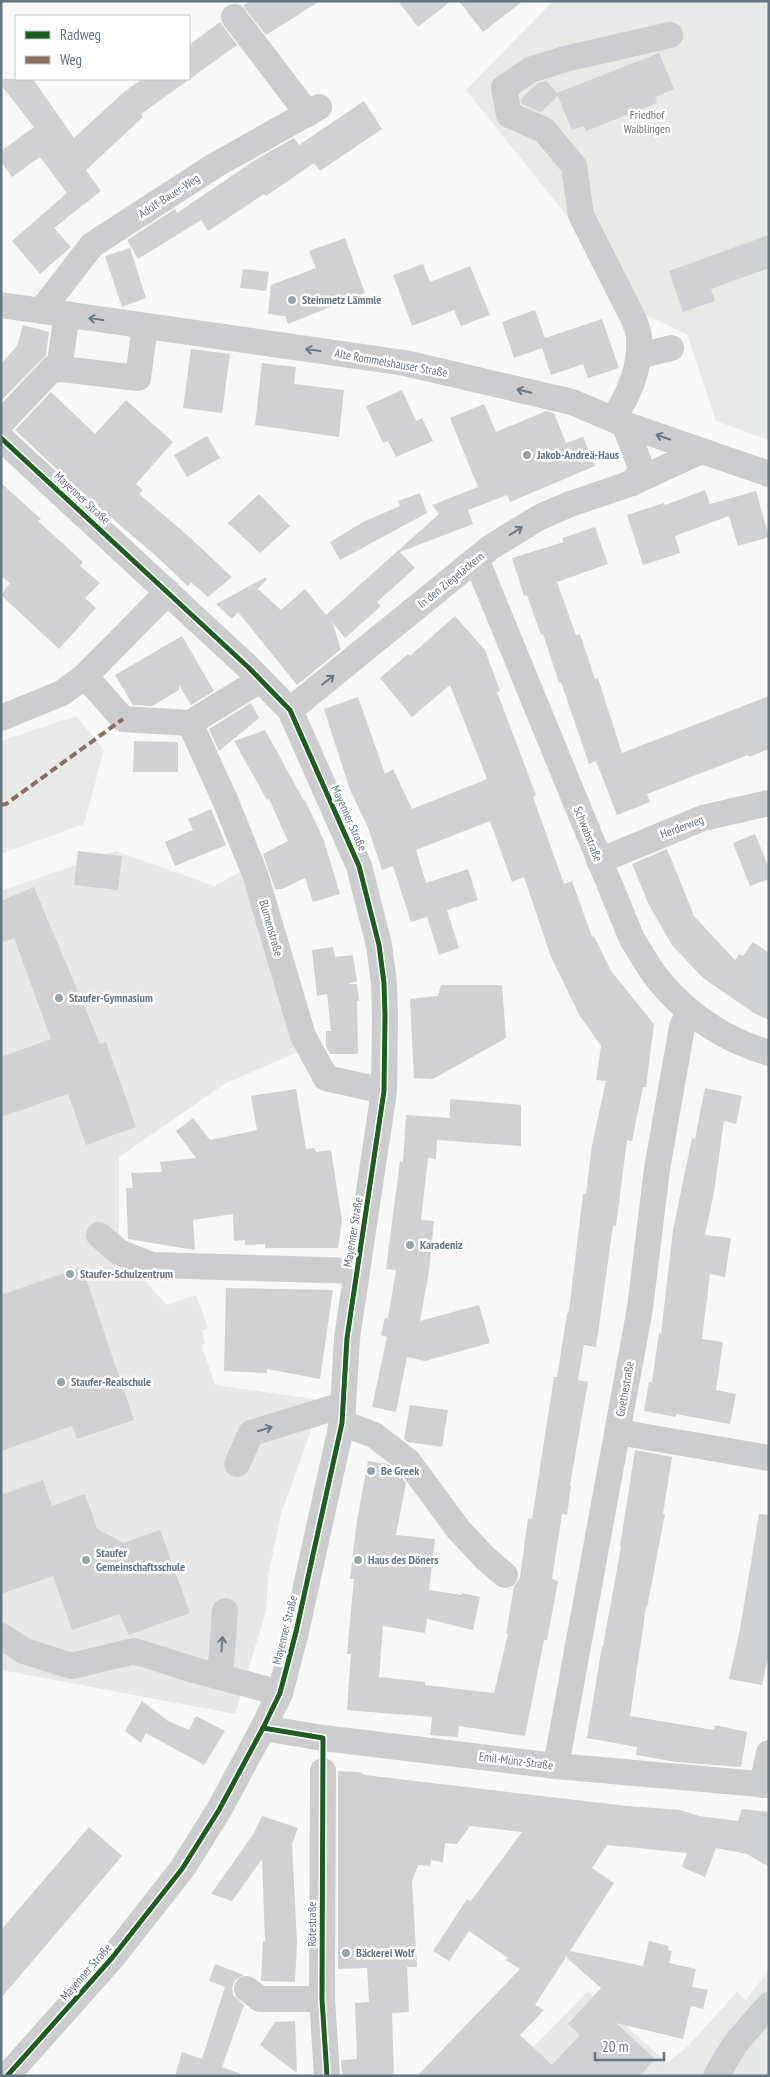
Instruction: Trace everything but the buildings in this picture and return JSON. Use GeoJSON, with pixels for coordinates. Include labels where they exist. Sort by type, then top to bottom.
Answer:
{"type":"FeatureCollection","features":[{"type":"Feature","properties":{"kind":"street","name":"Adolf-Bauer-Weg"},"geometry":{"type":"LineString","coordinates":[[41,311],[92,245],[214,166],[314,111],[234,17]]}},
{"type":"Feature","properties":{"kind":"street"},"geometry":{"type":"LineString","coordinates":[[632,483],[642,470],[618,421],[639,356],[639,336],[634,320],[581,215],[574,166],[544,130],[509,115],[504,88],[530,70],[565,59],[670,35]]}},
{"type":"Feature","properties":{"kind":"street","name":"Alte Rommelshauser Straße"},"geometry":{"type":"LineString","coordinates":[[1,305],[405,363],[572,402],[618,421],[769,474]]}},
{"type":"Feature","properties":{"kind":"street"},"geometry":{"type":"LineString","coordinates":[[58,368],[66,314]]}},
{"type":"Feature","properties":{"kind":"street"},"geometry":{"type":"LineString","coordinates":[[1,424],[53,368],[138,378],[144,326]]}},
{"type":"Feature","properties":{"kind":"street"},"geometry":{"type":"LineString","coordinates":[[639,356],[670,348]]}},
{"type":"Feature","properties":{"kind":"street","name":"Mayenner Straße"},"geometry":{"type":"LineString","coordinates":[[1,438],[168,592],[290,710],[359,866],[379,944],[384,983],[385,1016],[384,1090],[347,1338],[342,1414],[296,1632],[280,1693],[264,1728],[202,1838],[172,1882],[112,1958],[7,2076]]}},
{"type":"Feature","properties":{"kind":"street","name":"In den Ziegeläckern"},"geometry":{"type":"LineString","coordinates":[[290,710],[491,547],[540,517],[570,504],[632,483],[701,451]]}},
{"type":"Feature","properties":{"kind":"street","name":"Schwabstraße"},"geometry":{"type":"LineString","coordinates":[[476,560],[632,939],[657,978],[689,1012],[722,1034],[769,1052]]}},
{"type":"Feature","properties":{"kind":"street"},"geometry":{"type":"LineString","coordinates":[[1,718],[62,694],[85,676],[168,592]]}},
{"type":"Feature","properties":{"kind":"street"},"geometry":{"type":"LineString","coordinates":[[85,676],[123,718],[190,723],[260,680]]}},
{"type":"Feature","properties":{"kind":"street","name":"Blumenstraße"},"geometry":{"type":"LineString","coordinates":[[190,723],[225,800],[255,874],[303,1036],[326,1078],[384,1090]]}},
{"type":"Feature","properties":{"kind":"street","name":"Herderweg"},"geometry":{"type":"LineString","coordinates":[[599,861],[703,818],[769,803]]}},
{"type":"Feature","properties":{"kind":"street","name":"Goethestraße"},"geometry":{"type":"LineString","coordinates":[[556,1766],[640,1308],[657,1169],[682,1027],[689,1012]]}},
{"type":"Feature","properties":{"kind":"street"},"geometry":{"type":"LineString","coordinates":[[99,1235],[119,1252],[152,1266],[357,1271]]}},
{"type":"Feature","properties":{"kind":"street"},"geometry":{"type":"LineString","coordinates":[[236,1464],[251,1434],[342,1414],[408,1461],[458,1529],[505,1576]]}},
{"type":"Feature","properties":{"kind":"street"},"geometry":{"type":"LineString","coordinates":[[618,1432],[769,1458]]}},
{"type":"Feature","properties":{"kind":"street"},"geometry":{"type":"LineString","coordinates":[[220,1676],[225,1612]]}},
{"type":"Feature","properties":{"kind":"street"},"geometry":{"type":"LineString","coordinates":[[1,1636],[24,1651],[72,1666],[134,1651],[280,1693]]}},
{"type":"Feature","properties":{"kind":"street","name":"Emil-Münz-Straße"},"geometry":{"type":"LineString","coordinates":[[264,1728],[323,1738],[556,1766],[766,1785]]}},
{"type":"Feature","properties":{"kind":"street"},"geometry":{"type":"LineString","coordinates":[[766,1785],[769,1753]]}},
{"type":"Feature","properties":{"kind":"street","name":"Rötestraße"},"geometry":{"type":"LineString","coordinates":[[323,1771],[322,1999],[327,2076]]}},
{"type":"Feature","properties":{"kind":"street"},"geometry":{"type":"LineString","coordinates":[[247,1989],[260,1999],[322,1999]]}},
{"type":"Feature","properties":{"kind":"street"},"geometry":{"type":"LineString","coordinates":[[716,2076],[735,2044],[769,2005]]}},
{"type":"Feature","properties":{"kind":"shaded area","name":"Staufer-Schulzentrum"},"geometry":{"type":"Polygon","coordinates":[[[116,851],[214,886],[240,872],[299,1030],[296,1053],[226,1083],[119,1157],[119,1252],[167,1305],[196,1295],[208,1328],[202,1331],[205,1343],[202,1346],[215,1385],[322,1400],[281,1514],[268,1577],[266,1611],[235,1714],[1,1670],[1,891],[116,851]]]}},
{"type":"Feature","properties":{"kind":"shaded area"},"geometry":{"type":"Polygon","coordinates":[[[769,1970],[769,2076],[505,2076],[588,1991],[667,2063],[746,2000],[769,1970]]]}},
{"type":"Feature","properties":{"kind":"green space","name":"Friedhof Waiblingen"},"geometry":{"type":"Polygon","coordinates":[[[769,1],[769,440],[716,421],[687,334],[647,316],[466,90],[552,2],[769,1]]]}},
{"type":"Feature","properties":{"kind":"green space"},"geometry":{"type":"Polygon","coordinates":[[[76,716],[104,750],[84,824],[1,854],[1,741],[76,716]]]}},
{"type":"Feature","properties":{"kind":"green space"},"geometry":{"type":"Polygon","coordinates":[[[737,1992],[746,2000],[699,2074],[680,2063],[670,2076],[661,2076],[737,1992]]]}},
{"type":"Feature","properties":{"kind":"marked path"},"geometry":{"type":"LineString","coordinates":[[1,805],[6,804],[123,719]]}},
{"type":"Feature","properties":{"kind":"cycle path"},"geometry":{"type":"LineString","coordinates":[[1,438],[249,668],[290,710],[359,866],[379,945],[384,983],[385,1016],[384,1091],[347,1338],[342,1423],[296,1632],[280,1693],[219,1810],[182,1869],[112,1958],[7,2076]]}},
{"type":"Feature","properties":{"kind":"cycle path"},"geometry":{"type":"LineString","coordinates":[[263,1728],[323,1738],[322,1999],[327,2076]]}},
{"type":"Feature","properties":{"kind":"place","name":"Steinmetz Lämmle"},"geometry":{"type":"Point","coordinates":[292,300]}},
{"type":"Feature","properties":{"kind":"place","name":"Jakob-Andreä-Haus"},"geometry":{"type":"Point","coordinates":[527,455]}},
{"type":"Feature","properties":{"kind":"place","name":"Staufer-Gymnasium"},"geometry":{"type":"Point","coordinates":[59,998]}},
{"type":"Feature","properties":{"kind":"place","name":"Karadeniz"},"geometry":{"type":"Point","coordinates":[410,1245]}},
{"type":"Feature","properties":{"kind":"place","name":"Staufer-Schulzentrum"},"geometry":{"type":"Point","coordinates":[70,1274]}},
{"type":"Feature","properties":{"kind":"place","name":"Staufer-Realschule"},"geometry":{"type":"Point","coordinates":[61,1382]}},
{"type":"Feature","properties":{"kind":"place","name":"Be Greek"},"geometry":{"type":"Point","coordinates":[371,1471]}},
{"type":"Feature","properties":{"kind":"place","name":"Staufer Gemeinschaftsschule"},"geometry":{"type":"Point","coordinates":[86,1560]}},
{"type":"Feature","properties":{"kind":"place","name":"Haus des Döners"},"geometry":{"type":"Point","coordinates":[358,1560]}},
{"type":"Feature","properties":{"kind":"place","name":"Bäckerei Wolf"},"geometry":{"type":"Point","coordinates":[346,1953]}}]}
